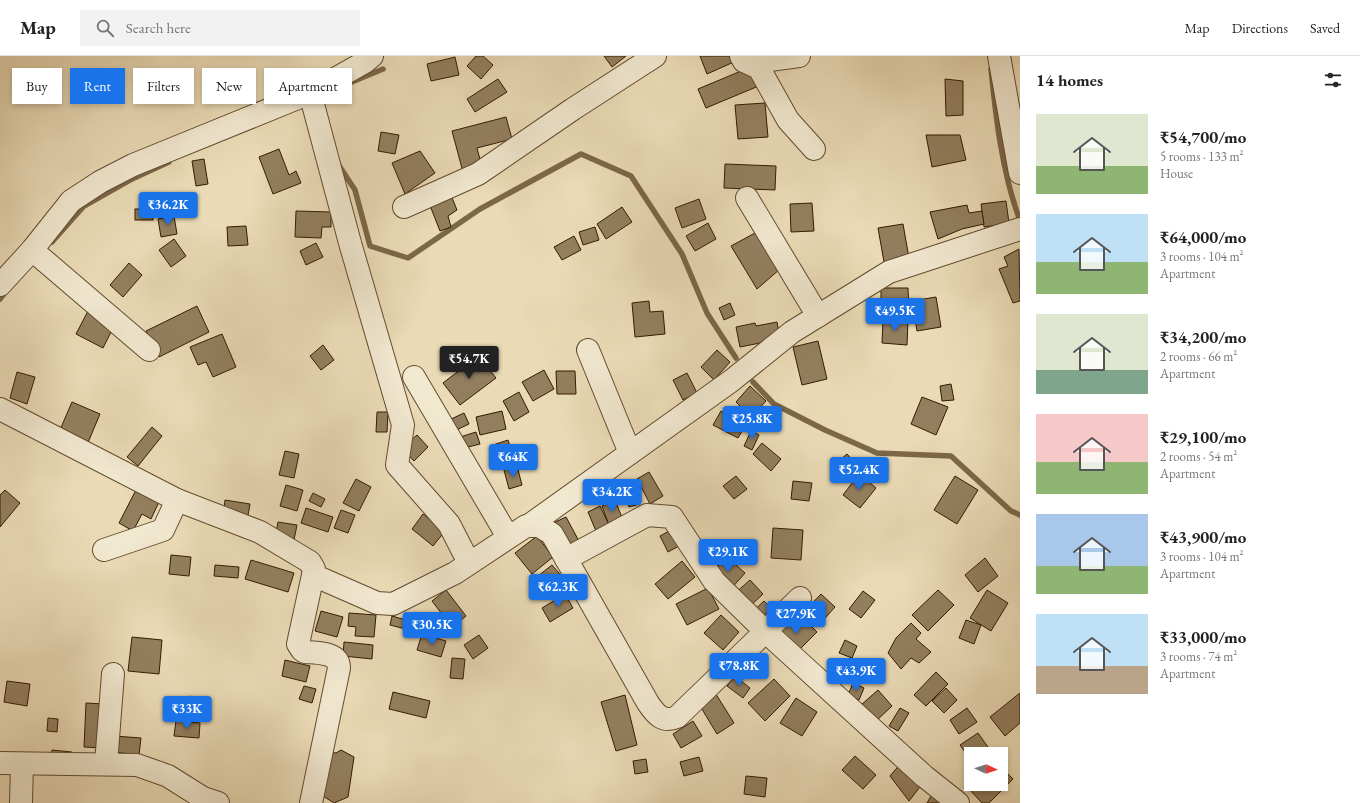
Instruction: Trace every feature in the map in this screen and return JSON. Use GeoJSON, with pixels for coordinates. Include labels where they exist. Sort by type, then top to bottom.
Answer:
{"type":"FeatureCollection","features":[{"type":"Feature","properties":{"kind":"street"},"geometry":{"type":"LineString","coordinates":[[352,71],[372,56]]}},
{"type":"Feature","properties":{"kind":"street"},"geometry":{"type":"LineString","coordinates":[[404,207],[478,174],[572,109],[655,56]]}},
{"type":"Feature","properties":{"kind":"street"},"geometry":{"type":"LineString","coordinates":[[999,56],[1020,173]]}},
{"type":"Feature","properties":{"kind":"street"},"geometry":{"type":"LineString","coordinates":[[743,59],[755,62],[791,57]]}},
{"type":"Feature","properties":{"kind":"street"},"geometry":{"type":"LineString","coordinates":[[743,59],[759,68],[788,120],[814,149]]}},
{"type":"Feature","properties":{"kind":"street"},"geometry":{"type":"LineString","coordinates":[[0,285],[32,250],[71,201],[100,182],[133,165],[295,104]]}},
{"type":"Feature","properties":{"kind":"street"},"geometry":{"type":"LineString","coordinates":[[313,104],[403,425],[397,465],[449,524],[470,563]]}},
{"type":"Feature","properties":{"kind":"street"},"geometry":{"type":"LineString","coordinates":[[747,198],[818,316]]}},
{"type":"Feature","properties":{"kind":"street"},"geometry":{"type":"LineString","coordinates":[[313,576],[377,603],[393,604],[401,601],[455,573],[508,537],[531,524],[731,381],[792,332],[889,272],[1020,229]]}},
{"type":"Feature","properties":{"kind":"street"},"geometry":{"type":"LineString","coordinates":[[32,250],[149,350]]}},
{"type":"Feature","properties":{"kind":"street"},"geometry":{"type":"LineString","coordinates":[[588,350],[630,453]]}},
{"type":"Feature","properties":{"kind":"street"},"geometry":{"type":"LineString","coordinates":[[414,377],[508,537]]}},
{"type":"Feature","properties":{"kind":"street"},"geometry":{"type":"LineString","coordinates":[[0,409],[177,500],[260,532],[305,558],[312,565],[313,576],[298,644],[305,652],[331,655],[337,660],[339,668],[311,803]]}},
{"type":"Feature","properties":{"kind":"street"},"geometry":{"type":"LineString","coordinates":[[104,550],[163,530],[177,500]]}},
{"type":"Feature","properties":{"kind":"street"},"geometry":{"type":"LineString","coordinates":[[566,559],[648,515],[672,517],[714,580],[766,632],[924,776],[958,803]]}},
{"type":"Feature","properties":{"kind":"street"},"geometry":{"type":"LineString","coordinates":[[531,524],[546,529],[552,534],[648,703],[662,719],[672,719],[678,717],[800,598]]}},
{"type":"Feature","properties":{"kind":"street"},"geometry":{"type":"LineString","coordinates":[[106,764],[113,674]]}},
{"type":"Feature","properties":{"kind":"street"},"geometry":{"type":"LineString","coordinates":[[0,763],[137,765],[168,776],[203,798],[218,803]]}},
{"type":"Feature","properties":{"kind":"street"},"geometry":{"type":"LineString","coordinates":[[21,803],[22,764]]}},
{"type":"Feature","properties":{"kind":"building"},"geometry":{"type":"Polygon","coordinates":[[[476,56],[483,56],[493,65],[481,79],[467,66],[476,56]]]}},
{"type":"Feature","properties":{"kind":"building"},"geometry":{"type":"Polygon","coordinates":[[[604,56],[626,56],[612,67],[604,56]]]}},
{"type":"Feature","properties":{"kind":"building"},"geometry":{"type":"Polygon","coordinates":[[[700,56],[734,56],[736,61],[707,74],[700,56]]]}},
{"type":"Feature","properties":{"kind":"building"},"geometry":{"type":"Polygon","coordinates":[[[455,57],[459,75],[431,81],[427,64],[455,57]]]}},
{"type":"Feature","properties":{"kind":"building"},"geometry":{"type":"Polygon","coordinates":[[[753,66],[761,85],[706,108],[698,89],[753,66]]]}},
{"type":"Feature","properties":{"kind":"building"},"geometry":{"type":"Polygon","coordinates":[[[498,79],[507,92],[475,112],[467,99],[498,79]]]}},
{"type":"Feature","properties":{"kind":"building"},"geometry":{"type":"Polygon","coordinates":[[[945,79],[963,81],[963,115],[946,116],[945,79]]]}},
{"type":"Feature","properties":{"kind":"building"},"geometry":{"type":"Polygon","coordinates":[[[765,103],[768,137],[738,139],[735,105],[765,103]]]}},
{"type":"Feature","properties":{"kind":"building"},"geometry":{"type":"Polygon","coordinates":[[[506,117],[512,139],[477,148],[482,167],[463,172],[452,131],[506,117]]]}},
{"type":"Feature","properties":{"kind":"building"},"geometry":{"type":"Polygon","coordinates":[[[381,132],[399,135],[395,154],[378,151],[381,132]]]}},
{"type":"Feature","properties":{"kind":"building"},"geometry":{"type":"Polygon","coordinates":[[[926,135],[960,135],[966,160],[932,167],[926,135]]]}},
{"type":"Feature","properties":{"kind":"building"},"geometry":{"type":"Polygon","coordinates":[[[279,149],[289,175],[296,171],[301,183],[273,194],[259,157],[279,149]]]}},
{"type":"Feature","properties":{"kind":"building"},"geometry":{"type":"Polygon","coordinates":[[[420,151],[435,173],[405,194],[392,163],[420,151]]]}},
{"type":"Feature","properties":{"kind":"building"},"geometry":{"type":"Polygon","coordinates":[[[204,159],[208,184],[196,186],[192,161],[204,159]]]}},
{"type":"Feature","properties":{"kind":"building"},"geometry":{"type":"Polygon","coordinates":[[[725,164],[776,166],[775,190],[724,188],[725,164]]]}},
{"type":"Feature","properties":{"kind":"building"},"geometry":{"type":"Polygon","coordinates":[[[449,190],[457,210],[448,216],[451,227],[440,231],[429,203],[449,190]]]}},
{"type":"Feature","properties":{"kind":"building"},"geometry":{"type":"Polygon","coordinates":[[[699,199],[706,219],[682,228],[675,208],[699,199]]]}},
{"type":"Feature","properties":{"kind":"building"},"geometry":{"type":"Polygon","coordinates":[[[1006,201],[1009,223],[984,227],[981,204],[1006,201]]]}},
{"type":"Feature","properties":{"kind":"building"},"geometry":{"type":"Polygon","coordinates":[[[812,203],[814,231],[791,232],[790,204],[812,203]]]}},
{"type":"Feature","properties":{"kind":"building"},"geometry":{"type":"Polygon","coordinates":[[[967,205],[969,213],[982,211],[984,224],[962,229],[938,239],[930,212],[967,205]]]}},
{"type":"Feature","properties":{"kind":"building"},"geometry":{"type":"Polygon","coordinates":[[[622,207],[632,222],[606,239],[597,224],[622,207]]]}},
{"type":"Feature","properties":{"kind":"building"},"geometry":{"type":"Polygon","coordinates":[[[135,209],[153,209],[153,220],[135,220],[135,209]]]}},
{"type":"Feature","properties":{"kind":"building"},"geometry":{"type":"Polygon","coordinates":[[[296,211],[331,212],[331,227],[322,227],[321,238],[295,237],[296,211]]]}},
{"type":"Feature","properties":{"kind":"building"},"geometry":{"type":"Polygon","coordinates":[[[174,216],[177,234],[161,237],[158,219],[174,216]]]}},
{"type":"Feature","properties":{"kind":"building"},"geometry":{"type":"Polygon","coordinates":[[[708,223],[716,239],[695,251],[686,236],[708,223]]]}},
{"type":"Feature","properties":{"kind":"building"},"geometry":{"type":"Polygon","coordinates":[[[903,224],[909,258],[884,262],[878,228],[903,224]]]}},
{"type":"Feature","properties":{"kind":"building"},"geometry":{"type":"Polygon","coordinates":[[[246,226],[248,245],[228,246],[227,227],[246,226]]]}},
{"type":"Feature","properties":{"kind":"building"},"geometry":{"type":"Polygon","coordinates":[[[595,227],[599,240],[583,245],[579,232],[595,227]]]}},
{"type":"Feature","properties":{"kind":"building"},"geometry":{"type":"Polygon","coordinates":[[[755,233],[780,269],[757,289],[731,246],[755,233]]]}},
{"type":"Feature","properties":{"kind":"building"},"geometry":{"type":"Polygon","coordinates":[[[574,236],[581,250],[562,260],[554,247],[574,236]]]}},
{"type":"Feature","properties":{"kind":"building"},"geometry":{"type":"Polygon","coordinates":[[[174,239],[186,256],[171,267],[159,250],[174,239]]]}},
{"type":"Feature","properties":{"kind":"building"},"geometry":{"type":"Polygon","coordinates":[[[316,243],[323,257],[306,265],[300,251],[316,243]]]}},
{"type":"Feature","properties":{"kind":"building"},"geometry":{"type":"Polygon","coordinates":[[[1019,249],[1020,301],[1013,303],[999,269],[1008,266],[1004,257],[1019,249]]]}},
{"type":"Feature","properties":{"kind":"building"},"geometry":{"type":"Polygon","coordinates":[[[129,263],[142,275],[123,297],[110,285],[129,263]]]}},
{"type":"Feature","properties":{"kind":"building"},"geometry":{"type":"Polygon","coordinates":[[[881,288],[908,288],[909,313],[873,314],[873,299],[881,299],[881,288]]]}},
{"type":"Feature","properties":{"kind":"building"},"geometry":{"type":"Polygon","coordinates":[[[936,297],[941,327],[917,331],[912,301],[936,297]]]}},
{"type":"Feature","properties":{"kind":"building"},"geometry":{"type":"Polygon","coordinates":[[[649,301],[650,312],[663,311],[665,334],[635,337],[632,303],[649,301]]]}},
{"type":"Feature","properties":{"kind":"building"},"geometry":{"type":"Polygon","coordinates":[[[730,303],[735,315],[724,320],[719,308],[730,303]]]}},
{"type":"Feature","properties":{"kind":"building"},"geometry":{"type":"Polygon","coordinates":[[[197,306],[209,332],[159,357],[146,331],[197,306]]]}},
{"type":"Feature","properties":{"kind":"building"},"geometry":{"type":"Polygon","coordinates":[[[88,311],[115,324],[103,348],[76,334],[88,311]]]}},
{"type":"Feature","properties":{"kind":"building"},"geometry":{"type":"Polygon","coordinates":[[[883,320],[908,321],[907,345],[882,343],[883,320]]]}},
{"type":"Feature","properties":{"kind":"building"},"geometry":{"type":"Polygon","coordinates":[[[777,322],[780,339],[740,347],[736,327],[755,323],[756,326],[777,322]]]}},
{"type":"Feature","properties":{"kind":"building"},"geometry":{"type":"Polygon","coordinates":[[[222,334],[236,367],[213,377],[206,362],[198,365],[190,347],[222,334]]]}},
{"type":"Feature","properties":{"kind":"building"},"geometry":{"type":"Polygon","coordinates":[[[818,341],[827,379],[802,385],[793,347],[818,341]]]}},
{"type":"Feature","properties":{"kind":"building"},"geometry":{"type":"Polygon","coordinates":[[[323,345],[334,360],[321,370],[310,356],[323,345]]]}},
{"type":"Feature","properties":{"kind":"building"},"geometry":{"type":"Polygon","coordinates":[[[717,350],[730,362],[714,380],[701,367],[717,350]]]}},
{"type":"Feature","properties":{"kind":"building"},"geometry":{"type":"Polygon","coordinates":[[[478,356],[496,378],[460,405],[443,383],[478,356]]]}},
{"type":"Feature","properties":{"kind":"building"},"geometry":{"type":"Polygon","coordinates":[[[544,370],[554,389],[533,401],[522,382],[544,370]]]}},
{"type":"Feature","properties":{"kind":"building"},"geometry":{"type":"Polygon","coordinates":[[[556,371],[575,371],[576,394],[557,394],[556,371]]]}},
{"type":"Feature","properties":{"kind":"building"},"geometry":{"type":"Polygon","coordinates":[[[17,372],[35,377],[27,404],[10,398],[17,372]]]}},
{"type":"Feature","properties":{"kind":"building"},"geometry":{"type":"Polygon","coordinates":[[[687,373],[697,393],[683,400],[673,380],[687,373]]]}},
{"type":"Feature","properties":{"kind":"building"},"geometry":{"type":"Polygon","coordinates":[[[951,384],[954,400],[942,401],[940,386],[951,384]]]}},
{"type":"Feature","properties":{"kind":"building"},"geometry":{"type":"Polygon","coordinates":[[[750,386],[766,401],[751,417],[736,402],[750,386]]]}},
{"type":"Feature","properties":{"kind":"building"},"geometry":{"type":"Polygon","coordinates":[[[519,392],[529,412],[514,421],[503,401],[519,392]]]}},
{"type":"Feature","properties":{"kind":"building"},"geometry":{"type":"Polygon","coordinates":[[[922,397],[948,407],[936,435],[911,424],[922,397]]]}},
{"type":"Feature","properties":{"kind":"building"},"geometry":{"type":"Polygon","coordinates":[[[72,402],[100,414],[87,445],[59,432],[72,402]]]}},
{"type":"Feature","properties":{"kind":"building"},"geometry":{"type":"Polygon","coordinates":[[[502,411],[506,429],[480,435],[476,417],[502,411]]]}},
{"type":"Feature","properties":{"kind":"building"},"geometry":{"type":"Polygon","coordinates":[[[721,411],[746,424],[738,438],[713,425],[721,411]]]}},
{"type":"Feature","properties":{"kind":"building"},"geometry":{"type":"Polygon","coordinates":[[[377,412],[388,412],[387,432],[376,432],[377,412]]]}},
{"type":"Feature","properties":{"kind":"building"},"geometry":{"type":"Polygon","coordinates":[[[464,413],[469,424],[452,432],[447,421],[464,413]]]}},
{"type":"Feature","properties":{"kind":"building"},"geometry":{"type":"Polygon","coordinates":[[[152,427],[162,436],[138,466],[127,457],[152,427]]]}},
{"type":"Feature","properties":{"kind":"building"},"geometry":{"type":"Polygon","coordinates":[[[751,431],[759,435],[752,450],[744,446],[751,431]]]}},
{"type":"Feature","properties":{"kind":"building"},"geometry":{"type":"Polygon","coordinates":[[[476,432],[480,444],[460,449],[457,438],[476,432]]]}},
{"type":"Feature","properties":{"kind":"building"},"geometry":{"type":"Polygon","coordinates":[[[417,435],[428,447],[414,461],[402,448],[417,435]]]}},
{"type":"Feature","properties":{"kind":"building"},"geometry":{"type":"Polygon","coordinates":[[[508,440],[514,459],[499,464],[493,445],[508,440]]]}},
{"type":"Feature","properties":{"kind":"building"},"geometry":{"type":"Polygon","coordinates":[[[762,443],[781,459],[771,471],[753,454],[762,443]]]}},
{"type":"Feature","properties":{"kind":"building"},"geometry":{"type":"Polygon","coordinates":[[[285,451],[299,454],[294,478],[279,475],[285,451]]]}},
{"type":"Feature","properties":{"kind":"building"},"geometry":{"type":"Polygon","coordinates":[[[847,454],[858,466],[845,477],[834,465],[847,454]]]}},
{"type":"Feature","properties":{"kind":"building"},"geometry":{"type":"Polygon","coordinates":[[[517,466],[522,485],[509,489],[504,470],[517,466]]]}},
{"type":"Feature","properties":{"kind":"building"},"geometry":{"type":"Polygon","coordinates":[[[649,472],[663,496],[650,504],[637,479],[649,472]]]}},
{"type":"Feature","properties":{"kind":"building"},"geometry":{"type":"Polygon","coordinates":[[[859,474],[876,488],[860,508],[843,495],[859,474]]]}},
{"type":"Feature","properties":{"kind":"building"},"geometry":{"type":"Polygon","coordinates":[[[736,476],[747,489],[734,499],[723,486],[736,476]]]}},
{"type":"Feature","properties":{"kind":"building"},"geometry":{"type":"Polygon","coordinates":[[[955,476],[978,490],[957,524],[934,510],[955,476]]]}},
{"type":"Feature","properties":{"kind":"building"},"geometry":{"type":"Polygon","coordinates":[[[356,479],[371,487],[359,511],[343,503],[356,479]]]}},
{"type":"Feature","properties":{"kind":"building"},"geometry":{"type":"Polygon","coordinates":[[[793,481],[812,483],[809,501],[791,499],[793,481]]]}},
{"type":"Feature","properties":{"kind":"building"},"geometry":{"type":"Polygon","coordinates":[[[286,485],[303,490],[297,511],[280,506],[286,485]]]}},
{"type":"Feature","properties":{"kind":"building"},"geometry":{"type":"Polygon","coordinates":[[[636,488],[640,504],[629,507],[625,491],[636,488]]]}},
{"type":"Feature","properties":{"kind":"building"},"geometry":{"type":"Polygon","coordinates":[[[5,490],[20,503],[0,527],[0,495],[5,490]]]}},
{"type":"Feature","properties":{"kind":"building"},"geometry":{"type":"Polygon","coordinates":[[[136,490],[159,502],[151,519],[142,514],[133,531],[119,523],[136,490]]]}},
{"type":"Feature","properties":{"kind":"building"},"geometry":{"type":"Polygon","coordinates":[[[313,493],[325,499],[321,507],[309,501],[313,493]]]}},
{"type":"Feature","properties":{"kind":"building"},"geometry":{"type":"Polygon","coordinates":[[[225,500],[250,504],[247,521],[223,518],[225,500]]]}},
{"type":"Feature","properties":{"kind":"building"},"geometry":{"type":"Polygon","coordinates":[[[615,500],[623,520],[609,525],[602,506],[615,500]]]}},
{"type":"Feature","properties":{"kind":"building"},"geometry":{"type":"Polygon","coordinates":[[[600,506],[609,525],[596,531],[588,512],[600,506]]]}},
{"type":"Feature","properties":{"kind":"building"},"geometry":{"type":"Polygon","coordinates":[[[306,508],[333,517],[328,532],[301,523],[306,508]]]}},
{"type":"Feature","properties":{"kind":"building"},"geometry":{"type":"Polygon","coordinates":[[[341,510],[355,515],[348,533],[334,528],[341,510]]]}},
{"type":"Feature","properties":{"kind":"building"},"geometry":{"type":"Polygon","coordinates":[[[423,514],[445,531],[433,546],[412,529],[423,514]]]}},
{"type":"Feature","properties":{"kind":"building"},"geometry":{"type":"Polygon","coordinates":[[[566,517],[580,543],[567,549],[553,523],[566,517]]]}},
{"type":"Feature","properties":{"kind":"building"},"geometry":{"type":"Polygon","coordinates":[[[278,522],[297,525],[294,540],[275,537],[278,522]]]}},
{"type":"Feature","properties":{"kind":"building"},"geometry":{"type":"Polygon","coordinates":[[[773,528],[803,530],[801,560],[771,558],[773,528]]]}},
{"type":"Feature","properties":{"kind":"building"},"geometry":{"type":"Polygon","coordinates":[[[671,530],[679,546],[668,552],[660,536],[671,530]]]}},
{"type":"Feature","properties":{"kind":"building"},"geometry":{"type":"Polygon","coordinates":[[[537,536],[553,557],[532,574],[515,553],[537,536]]]}},
{"type":"Feature","properties":{"kind":"building"},"geometry":{"type":"Polygon","coordinates":[[[171,555],[191,557],[189,576],[169,574],[171,555]]]}},
{"type":"Feature","properties":{"kind":"building"},"geometry":{"type":"Polygon","coordinates":[[[726,556],[745,573],[730,590],[711,575],[726,556]]]}},
{"type":"Feature","properties":{"kind":"building"},"geometry":{"type":"Polygon","coordinates":[[[985,558],[998,576],[978,592],[965,575],[985,558]]]}},
{"type":"Feature","properties":{"kind":"building"},"geometry":{"type":"Polygon","coordinates":[[[251,560],[294,573],[288,592],[245,579],[251,560]]]}},
{"type":"Feature","properties":{"kind":"building"},"geometry":{"type":"Polygon","coordinates":[[[682,561],[695,577],[668,599],[655,584],[682,561]]]}},
{"type":"Feature","properties":{"kind":"building"},"geometry":{"type":"Polygon","coordinates":[[[215,565],[239,567],[238,578],[214,576],[215,565]]]}},
{"type":"Feature","properties":{"kind":"building"},"geometry":{"type":"Polygon","coordinates":[[[552,565],[565,580],[551,592],[538,576],[552,565]]]}},
{"type":"Feature","properties":{"kind":"building"},"geometry":{"type":"Polygon","coordinates":[[[750,580],[763,594],[748,608],[734,594],[750,580]]]}},
{"type":"Feature","properties":{"kind":"building"},"geometry":{"type":"Polygon","coordinates":[[[708,588],[719,609],[687,625],[676,604],[708,588]]]}},
{"type":"Feature","properties":{"kind":"building"},"geometry":{"type":"Polygon","coordinates":[[[446,590],[466,616],[452,627],[432,601],[446,590]]]}},
{"type":"Feature","properties":{"kind":"building"},"geometry":{"type":"Polygon","coordinates":[[[938,590],[954,605],[928,631],[912,615],[938,590]]]}},
{"type":"Feature","properties":{"kind":"building"},"geometry":{"type":"Polygon","coordinates":[[[987,590],[1008,603],[991,631],[970,618],[987,590]]]}},
{"type":"Feature","properties":{"kind":"building"},"geometry":{"type":"Polygon","coordinates":[[[863,591],[875,600],[861,618],[849,609],[863,591]]]}},
{"type":"Feature","properties":{"kind":"building"},"geometry":{"type":"Polygon","coordinates":[[[565,594],[573,608],[550,622],[542,608],[565,594]]]}},
{"type":"Feature","properties":{"kind":"building"},"geometry":{"type":"Polygon","coordinates":[[[821,594],[835,607],[817,627],[803,613],[821,594]]]}},
{"type":"Feature","properties":{"kind":"building"},"geometry":{"type":"Polygon","coordinates":[[[764,601],[771,609],[757,621],[750,614],[764,601]]]}},
{"type":"Feature","properties":{"kind":"building"},"geometry":{"type":"Polygon","coordinates":[[[321,611],[343,617],[337,637],[315,631],[321,611]]]}},
{"type":"Feature","properties":{"kind":"building"},"geometry":{"type":"Polygon","coordinates":[[[349,613],[376,615],[374,637],[355,636],[356,627],[348,626],[349,613]]]}},
{"type":"Feature","properties":{"kind":"building"},"geometry":{"type":"Polygon","coordinates":[[[798,613],[817,632],[793,656],[774,638],[798,613]]]}},
{"type":"Feature","properties":{"kind":"building"},"geometry":{"type":"Polygon","coordinates":[[[721,615],[739,632],[723,650],[704,633],[721,615]]]}},
{"type":"Feature","properties":{"kind":"building"},"geometry":{"type":"Polygon","coordinates":[[[392,616],[420,624],[417,632],[390,625],[392,616]]]}},
{"type":"Feature","properties":{"kind":"building"},"geometry":{"type":"Polygon","coordinates":[[[966,620],[981,625],[974,644],[959,638],[966,620]]]}},
{"type":"Feature","properties":{"kind":"building"},"geometry":{"type":"Polygon","coordinates":[[[911,623],[921,633],[916,639],[931,652],[919,663],[911,658],[901,669],[888,653],[896,638],[911,623]]]}},
{"type":"Feature","properties":{"kind":"building"},"geometry":{"type":"Polygon","coordinates":[[[422,634],[446,641],[441,657],[417,650],[422,634]]]}},
{"type":"Feature","properties":{"kind":"building"},"geometry":{"type":"Polygon","coordinates":[[[479,635],[488,648],[473,659],[464,645],[479,635]]]}},
{"type":"Feature","properties":{"kind":"building"},"geometry":{"type":"Polygon","coordinates":[[[132,637],[162,640],[159,674],[128,671],[132,637]]]}},
{"type":"Feature","properties":{"kind":"building"},"geometry":{"type":"Polygon","coordinates":[[[845,640],[857,646],[852,658],[839,653],[845,640]]]}},
{"type":"Feature","properties":{"kind":"building"},"geometry":{"type":"Polygon","coordinates":[[[344,642],[373,645],[372,659],[343,656],[344,642]]]}},
{"type":"Feature","properties":{"kind":"building"},"geometry":{"type":"Polygon","coordinates":[[[452,658],[465,659],[463,679],[450,678],[452,658]]]}},
{"type":"Feature","properties":{"kind":"building"},"geometry":{"type":"Polygon","coordinates":[[[285,660],[310,666],[306,682],[282,676],[285,660]]]}},
{"type":"Feature","properties":{"kind":"building"},"geometry":{"type":"Polygon","coordinates":[[[936,672],[948,684],[926,706],[914,695],[936,672]]]}},
{"type":"Feature","properties":{"kind":"building"},"geometry":{"type":"Polygon","coordinates":[[[735,676],[750,688],[743,698],[727,686],[735,676]]]}},
{"type":"Feature","properties":{"kind":"building"},"geometry":{"type":"Polygon","coordinates":[[[774,679],[790,696],[765,721],[748,703],[774,679]]]}},
{"type":"Feature","properties":{"kind":"building"},"geometry":{"type":"Polygon","coordinates":[[[7,681],[30,684],[27,706],[4,702],[7,681]]]}},
{"type":"Feature","properties":{"kind":"building"},"geometry":{"type":"Polygon","coordinates":[[[853,683],[864,688],[859,700],[848,695],[853,683]]]}},
{"type":"Feature","properties":{"kind":"building"},"geometry":{"type":"Polygon","coordinates":[[[304,686],[316,689],[312,703],[299,699],[304,686]]]}},
{"type":"Feature","properties":{"kind":"building"},"geometry":{"type":"Polygon","coordinates":[[[946,688],[957,700],[944,713],[932,701],[946,688]]]}},
{"type":"Feature","properties":{"kind":"building"},"geometry":{"type":"Polygon","coordinates":[[[878,690],[892,706],[876,721],[861,705],[878,690]]]}},
{"type":"Feature","properties":{"kind":"building"},"geometry":{"type":"Polygon","coordinates":[[[714,691],[734,723],[717,734],[697,701],[714,691]]]}},
{"type":"Feature","properties":{"kind":"building"},"geometry":{"type":"Polygon","coordinates":[[[393,692],[430,701],[426,718],[389,709],[393,692]]]}},
{"type":"Feature","properties":{"kind":"building"},"geometry":{"type":"Polygon","coordinates":[[[1020,693],[1020,723],[1005,736],[990,717],[1020,693]]]}},
{"type":"Feature","properties":{"kind":"building"},"geometry":{"type":"Polygon","coordinates":[[[625,695],[637,745],[616,751],[601,702],[625,695]]]}},
{"type":"Feature","properties":{"kind":"building"},"geometry":{"type":"Polygon","coordinates":[[[190,696],[208,703],[201,721],[183,714],[190,696]]]}},
{"type":"Feature","properties":{"kind":"building"},"geometry":{"type":"Polygon","coordinates":[[[796,698],[817,712],[802,736],[780,723],[796,698]]]}},
{"type":"Feature","properties":{"kind":"building"},"geometry":{"type":"Polygon","coordinates":[[[86,703],[104,704],[102,748],[84,747],[86,703]]]}},
{"type":"Feature","properties":{"kind":"building"},"geometry":{"type":"Polygon","coordinates":[[[900,708],[909,713],[898,731],[889,726],[900,708]]]}},
{"type":"Feature","properties":{"kind":"building"},"geometry":{"type":"Polygon","coordinates":[[[967,708],[977,722],[959,734],[950,720],[967,708]]]}},
{"type":"Feature","properties":{"kind":"building"},"geometry":{"type":"Polygon","coordinates":[[[48,718],[58,719],[57,732],[47,731],[48,718]]]}},
{"type":"Feature","properties":{"kind":"building"},"geometry":{"type":"Polygon","coordinates":[[[176,721],[200,723],[199,738],[174,736],[176,721]]]}},
{"type":"Feature","properties":{"kind":"building"},"geometry":{"type":"Polygon","coordinates":[[[693,721],[702,736],[681,748],[673,734],[693,721]]]}},
{"type":"Feature","properties":{"kind":"building"},"geometry":{"type":"Polygon","coordinates":[[[978,733],[988,747],[964,747],[964,751],[960,745],[978,733]]]}},
{"type":"Feature","properties":{"kind":"building"},"geometry":{"type":"Polygon","coordinates":[[[114,736],[141,738],[139,755],[113,752],[114,736]]]}},
{"type":"Feature","properties":{"kind":"building"},"geometry":{"type":"Polygon","coordinates":[[[52,750],[72,752],[71,763],[51,761],[52,750]]]}},
{"type":"Feature","properties":{"kind":"building"},"geometry":{"type":"Polygon","coordinates":[[[341,750],[354,757],[348,797],[334,803],[323,796],[326,752],[336,753],[341,750]]]}},
{"type":"Feature","properties":{"kind":"building"},"geometry":{"type":"Polygon","coordinates":[[[855,756],[876,775],[863,789],[842,770],[855,756]]]}},
{"type":"Feature","properties":{"kind":"building"},"geometry":{"type":"Polygon","coordinates":[[[699,757],[703,771],[684,776],[680,762],[699,757]]]}},
{"type":"Feature","properties":{"kind":"building"},"geometry":{"type":"Polygon","coordinates":[[[646,759],[648,772],[635,774],[633,761],[646,759]]]}},
{"type":"Feature","properties":{"kind":"building"},"geometry":{"type":"Polygon","coordinates":[[[902,762],[923,783],[909,801],[890,776],[902,762]]]}},
{"type":"Feature","properties":{"kind":"building"},"geometry":{"type":"Polygon","coordinates":[[[1008,774],[1013,779],[1008,784],[1008,774]]]}},
{"type":"Feature","properties":{"kind":"building"},"geometry":{"type":"Polygon","coordinates":[[[746,776],[767,778],[765,797],[744,794],[746,776]]]}},
{"type":"Feature","properties":{"kind":"building"},"geometry":{"type":"Polygon","coordinates":[[[935,789],[952,803],[927,803],[935,789]]]}},
{"type":"Feature","properties":{"kind":"building"},"geometry":{"type":"Polygon","coordinates":[[[971,791],[1001,791],[989,803],[982,803],[971,791]]]}},
{"type":"Feature","properties":{"kind":"waterway"},"geometry":{"type":"LineString","coordinates":[[352,82],[383,69]]}},
{"type":"Feature","properties":{"kind":"waterway"},"geometry":{"type":"LineString","coordinates":[[991,69],[1004,163],[1019,218]]}},
{"type":"Feature","properties":{"kind":"waterway"},"geometry":{"type":"LineString","coordinates":[[338,164],[355,190],[370,246],[408,258],[480,209],[581,154],[631,176],[682,254],[707,313],[736,358]]}},
{"type":"Feature","properties":{"kind":"waterway"},"geometry":{"type":"LineString","coordinates":[[52,242],[84,206],[130,180],[169,162]]}},
{"type":"Feature","properties":{"kind":"waterway"},"geometry":{"type":"LineString","coordinates":[[0,299],[7,290]]}},
{"type":"Feature","properties":{"kind":"waterway"},"geometry":{"type":"LineString","coordinates":[[753,382],[774,404],[825,430],[877,453],[951,456],[1011,511],[1020,515]]}}]}
